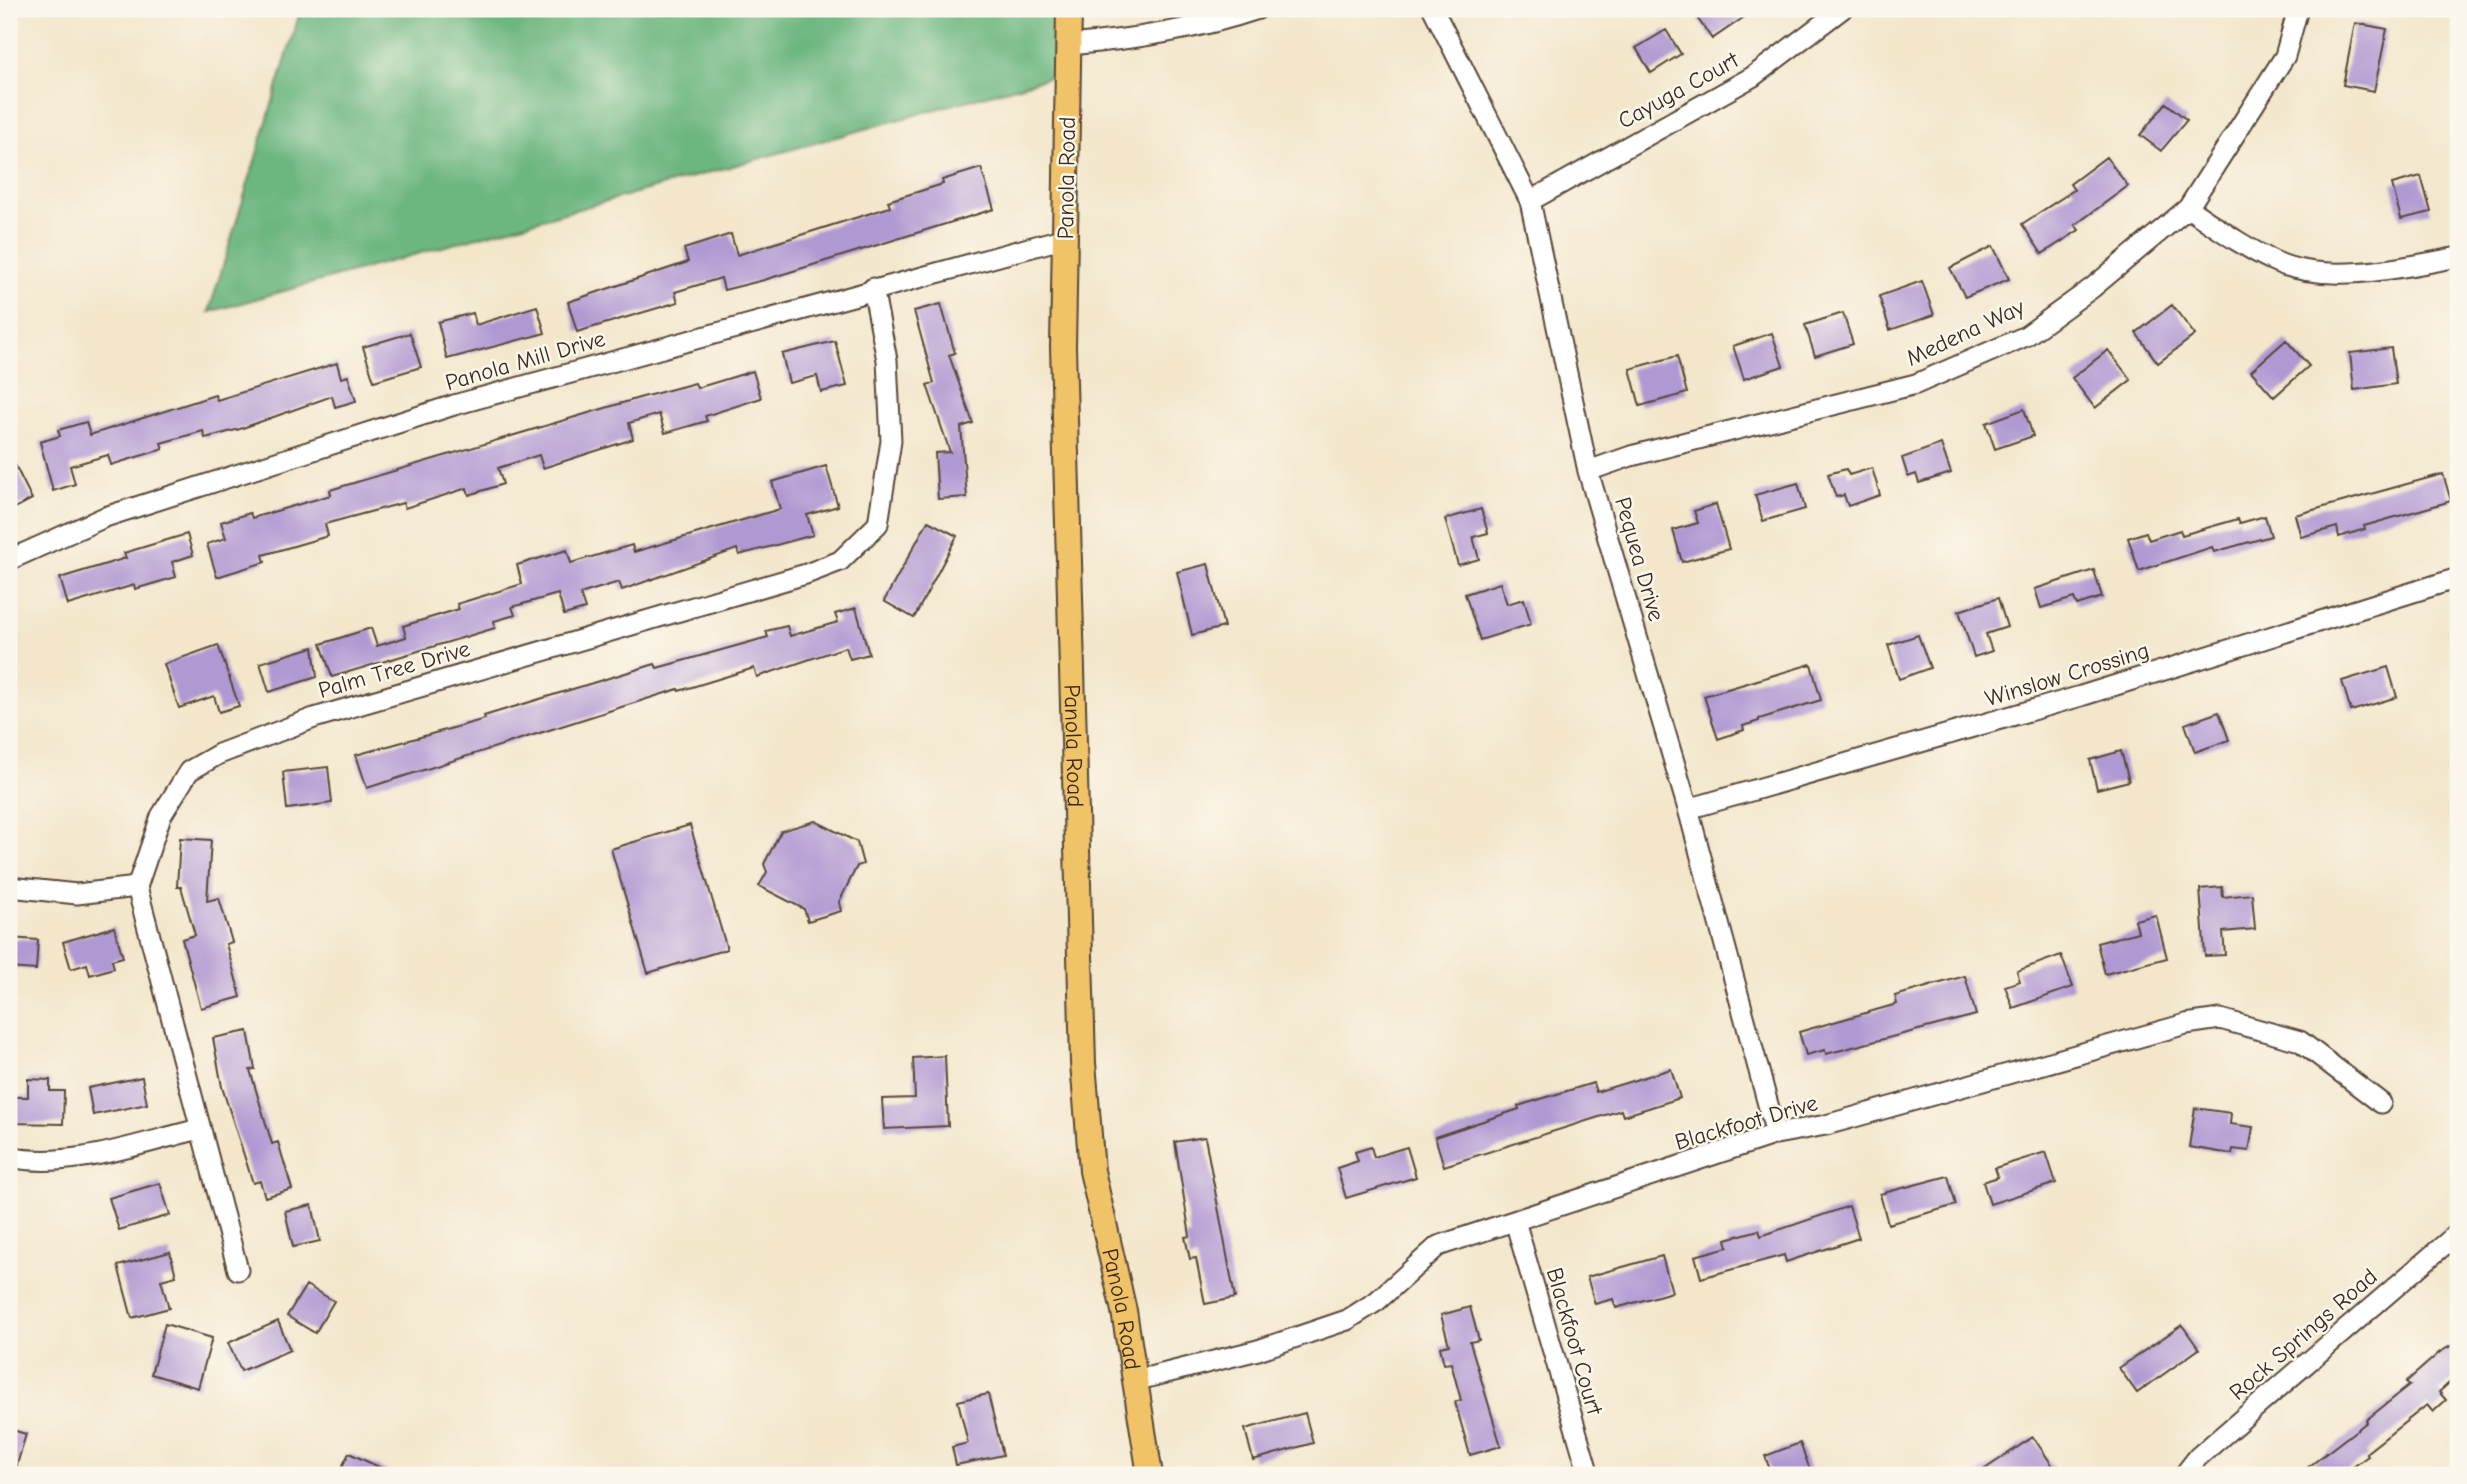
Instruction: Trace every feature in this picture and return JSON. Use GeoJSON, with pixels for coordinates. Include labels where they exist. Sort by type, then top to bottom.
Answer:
{"type":"FeatureCollection","features":[{"type":"Feature","properties":{"kind":"main road","name":"Panola Road"},"geometry":{"type":"LineString","coordinates":[[1069,9],[1063,347],[1083,1063],[1092,1171],[1124,1311],[1150,1475]]}},
{"type":"Feature","properties":{"kind":"street"},"geometry":{"type":"LineString","coordinates":[[1069,45],[1146,37],[1217,23],[1258,9]]}},
{"type":"Feature","properties":{"kind":"street","name":"Pequea Drive"},"geometry":{"type":"LineString","coordinates":[[1433,9],[1530,201],[1588,471],[1688,809],[1776,1134]]}},
{"type":"Feature","properties":{"kind":"street","name":"Cayuga Court"},"geometry":{"type":"LineString","coordinates":[[1530,201],[1752,77],[1842,9]]}},
{"type":"Feature","properties":{"kind":"street","name":"Medena Way"},"geometry":{"type":"LineString","coordinates":[[1588,471],[1631,456],[1916,384],[2026,336],[2092,288],[2188,208],[2285,56],[2298,9]]}},
{"type":"Feature","properties":{"kind":"street"},"geometry":{"type":"LineString","coordinates":[[2188,208],[2278,263],[2322,272],[2392,270],[2458,257]]}},
{"type":"Feature","properties":{"kind":"street","name":"Panola Mill Drive"},"geometry":{"type":"LineString","coordinates":[[9,560],[105,517],[454,405],[873,288],[1065,238]]}},
{"type":"Feature","properties":{"kind":"street","name":"Palm Tree Drive"},"geometry":{"type":"LineString","coordinates":[[137,887],[162,816],[176,790],[189,771],[219,754],[314,718],[806,574],[839,561],[878,524],[891,442],[887,360],[873,288]]}},
{"type":"Feature","properties":{"kind":"street","name":"Winslow Crossing"},"geometry":{"type":"LineString","coordinates":[[1688,809],[2081,696],[2458,578]]}},
{"type":"Feature","properties":{"kind":"street"},"geometry":{"type":"LineString","coordinates":[[9,887],[77,894],[137,887],[237,1270]]}},
{"type":"Feature","properties":{"kind":"street","name":"Blackfoot Drive"},"geometry":{"type":"LineString","coordinates":[[1134,1381],[1258,1350],[1348,1320],[1377,1301],[1438,1247],[1776,1134],[1826,1125],[2186,1024],[2220,1018],[2300,1041],[2381,1103]]}},
{"type":"Feature","properties":{"kind":"street"},"geometry":{"type":"LineString","coordinates":[[9,1157],[26,1160],[69,1159],[200,1129]]}},
{"type":"Feature","properties":{"kind":"street","name":"Blackfoot Court"},"geometry":{"type":"LineString","coordinates":[[1515,1221],[1589,1475]]}},
{"type":"Feature","properties":{"kind":"street","name":"Rock Springs Road"},"geometry":{"type":"LineString","coordinates":[[2184,1475],[2198,1457],[2458,1233]]}},
{"type":"Feature","properties":{"kind":"green space"},"geometry":{"type":"Polygon","coordinates":[[[301,9],[1065,9],[1062,74],[209,312],[301,9]]]}},
{"type":"Feature","properties":{"kind":"building"},"geometry":{"type":"Polygon","coordinates":[[[1691,9],[1756,9],[1712,39],[1691,9]]]}},
{"type":"Feature","properties":{"kind":"building"},"geometry":{"type":"Polygon","coordinates":[[[2355,23],[2387,29],[2374,91],[2343,85],[2355,23]]]}},
{"type":"Feature","properties":{"kind":"building"},"geometry":{"type":"Polygon","coordinates":[[[1666,30],[1681,54],[1651,73],[1636,48],[1666,30]]]}},
{"type":"Feature","properties":{"kind":"building"},"geometry":{"type":"Polygon","coordinates":[[[2166,103],[2187,120],[2161,151],[2140,135],[2166,103]]]}},
{"type":"Feature","properties":{"kind":"building"},"geometry":{"type":"Polygon","coordinates":[[[2106,157],[2128,186],[2075,225],[2079,230],[2042,254],[2022,224],[2074,190],[2070,184],[2106,157]]]}},
{"type":"Feature","properties":{"kind":"building"},"geometry":{"type":"Polygon","coordinates":[[[981,168],[994,209],[764,280],[724,290],[721,278],[675,292],[678,302],[577,332],[568,302],[688,262],[684,249],[731,234],[737,255],[890,207],[888,201],[943,184],[942,180],[981,168]]]}},
{"type":"Feature","properties":{"kind":"building"},"geometry":{"type":"Polygon","coordinates":[[[2421,176],[2431,212],[2401,219],[2392,184],[2421,176]]]}},
{"type":"Feature","properties":{"kind":"building"},"geometry":{"type":"Polygon","coordinates":[[[1993,246],[2009,279],[1965,297],[1950,268],[1993,246]]]}},
{"type":"Feature","properties":{"kind":"building"},"geometry":{"type":"Polygon","coordinates":[[[1922,281],[1934,315],[1890,330],[1879,296],[1922,281]]]}},
{"type":"Feature","properties":{"kind":"building"},"geometry":{"type":"Polygon","coordinates":[[[941,304],[955,353],[949,355],[973,423],[961,427],[967,497],[938,499],[935,453],[950,452],[927,385],[934,383],[914,311],[941,304]]]}},
{"type":"Feature","properties":{"kind":"building"},"geometry":{"type":"Polygon","coordinates":[[[2172,305],[2195,335],[2158,363],[2136,333],[2172,305]]]}},
{"type":"Feature","properties":{"kind":"building"},"geometry":{"type":"Polygon","coordinates":[[[537,306],[545,333],[447,359],[438,322],[473,313],[476,325],[537,306]]]}},
{"type":"Feature","properties":{"kind":"building"},"geometry":{"type":"Polygon","coordinates":[[[1843,313],[1853,344],[1815,356],[1805,325],[1843,313]]]}},
{"type":"Feature","properties":{"kind":"building"},"geometry":{"type":"Polygon","coordinates":[[[410,333],[421,367],[374,381],[363,347],[410,333]]]}},
{"type":"Feature","properties":{"kind":"building"},"geometry":{"type":"Polygon","coordinates":[[[1772,333],[1783,366],[1744,379],[1733,346],[1772,333]]]}},
{"type":"Feature","properties":{"kind":"building"},"geometry":{"type":"Polygon","coordinates":[[[2286,340],[2309,366],[2274,397],[2251,371],[2286,340]]]}},
{"type":"Feature","properties":{"kind":"building"},"geometry":{"type":"Polygon","coordinates":[[[835,341],[847,386],[821,392],[817,376],[789,383],[782,354],[835,341]]]}},
{"type":"Feature","properties":{"kind":"building"},"geometry":{"type":"Polygon","coordinates":[[[2391,348],[2396,384],[2354,390],[2350,353],[2391,348]]]}},
{"type":"Feature","properties":{"kind":"building"},"geometry":{"type":"Polygon","coordinates":[[[2108,350],[2131,380],[2095,408],[2072,378],[2108,350]]]}},
{"type":"Feature","properties":{"kind":"building"},"geometry":{"type":"Polygon","coordinates":[[[1677,356],[1687,393],[1640,406],[1630,369],[1677,356]]]}},
{"type":"Feature","properties":{"kind":"building"},"geometry":{"type":"Polygon","coordinates":[[[337,363],[341,378],[348,376],[356,401],[335,407],[332,396],[240,429],[205,438],[203,431],[161,443],[163,449],[111,465],[108,455],[70,466],[75,484],[53,491],[40,442],[60,436],[58,430],[86,422],[90,435],[215,395],[217,400],[337,363]]]}},
{"type":"Feature","properties":{"kind":"building"},"geometry":{"type":"Polygon","coordinates":[[[753,371],[761,398],[705,416],[707,421],[665,433],[659,414],[629,423],[633,439],[543,468],[539,455],[498,468],[503,484],[469,495],[467,488],[405,508],[403,503],[325,524],[328,536],[263,555],[265,562],[217,577],[207,544],[226,538],[221,522],[250,513],[252,518],[331,495],[330,490],[639,398],[695,383],[697,388],[753,371]]]}},
{"type":"Feature","properties":{"kind":"building"},"geometry":{"type":"Polygon","coordinates":[[[2024,409],[2033,436],[1995,449],[1986,423],[2024,409]]]}},
{"type":"Feature","properties":{"kind":"building"},"geometry":{"type":"Polygon","coordinates":[[[1941,444],[1951,473],[1919,483],[1916,474],[1908,477],[1902,458],[1941,444]]]}},
{"type":"Feature","properties":{"kind":"building"},"geometry":{"type":"Polygon","coordinates":[[[9,453],[32,499],[9,511],[9,453]]]}},
{"type":"Feature","properties":{"kind":"building"},"geometry":{"type":"Polygon","coordinates":[[[826,466],[838,506],[807,515],[813,535],[739,555],[737,549],[622,590],[619,582],[580,594],[585,609],[564,615],[558,594],[512,607],[515,615],[494,621],[495,628],[332,677],[321,644],[371,628],[377,646],[406,637],[403,626],[459,609],[457,604],[522,584],[517,565],[567,550],[571,563],[632,545],[634,552],[780,509],[772,482],[826,466]]]}},
{"type":"Feature","properties":{"kind":"building"},"geometry":{"type":"Polygon","coordinates":[[[1872,468],[1880,495],[1848,506],[1844,495],[1836,497],[1828,474],[1846,469],[1849,475],[1872,468]]]}},
{"type":"Feature","properties":{"kind":"building"},"geometry":{"type":"Polygon","coordinates":[[[2443,474],[2451,501],[2364,526],[2365,529],[2339,537],[2337,527],[2301,537],[2295,515],[2443,474]]]}},
{"type":"Feature","properties":{"kind":"building"},"geometry":{"type":"Polygon","coordinates":[[[1798,483],[1805,509],[1763,521],[1755,495],[1798,483]]]}},
{"type":"Feature","properties":{"kind":"building"},"geometry":{"type":"Polygon","coordinates":[[[1716,504],[1729,549],[1682,562],[1673,530],[1698,523],[1694,511],[1716,504]]]}},
{"type":"Feature","properties":{"kind":"building"},"geometry":{"type":"Polygon","coordinates":[[[1481,509],[1488,533],[1473,537],[1479,559],[1458,565],[1445,519],[1481,509]]]}},
{"type":"Feature","properties":{"kind":"building"},"geometry":{"type":"Polygon","coordinates":[[[2265,516],[2271,536],[2214,552],[2212,547],[2139,571],[2128,538],[2146,532],[2149,540],[2180,530],[2182,535],[2238,519],[2240,523],[2265,516]]]}},
{"type":"Feature","properties":{"kind":"building"},"geometry":{"type":"Polygon","coordinates":[[[928,521],[957,536],[914,618],[884,601],[928,521]]]}},
{"type":"Feature","properties":{"kind":"building"},"geometry":{"type":"Polygon","coordinates":[[[187,534],[193,555],[172,562],[176,577],[135,589],[134,585],[68,605],[60,578],[126,558],[124,553],[187,534]]]}},
{"type":"Feature","properties":{"kind":"building"},"geometry":{"type":"Polygon","coordinates":[[[1208,564],[1224,627],[1192,635],[1177,572],[1208,564]]]}},
{"type":"Feature","properties":{"kind":"building"},"geometry":{"type":"Polygon","coordinates":[[[2094,570],[2102,597],[2077,605],[2074,598],[2041,608],[2035,589],[2094,570]]]}},
{"type":"Feature","properties":{"kind":"building"},"geometry":{"type":"Polygon","coordinates":[[[1500,583],[1507,604],[1524,599],[1531,624],[1480,640],[1465,594],[1500,583]]]}},
{"type":"Feature","properties":{"kind":"building"},"geometry":{"type":"Polygon","coordinates":[[[1998,598],[2007,627],[1986,634],[1992,651],[1974,657],[1959,611],[1998,598]]]}},
{"type":"Feature","properties":{"kind":"building"},"geometry":{"type":"Polygon","coordinates":[[[856,608],[869,654],[850,659],[846,647],[757,677],[754,668],[679,691],[678,689],[367,788],[356,755],[485,719],[484,716],[655,664],[657,668],[768,637],[766,631],[787,626],[790,636],[838,622],[835,614],[856,608]]]}},
{"type":"Feature","properties":{"kind":"building"},"geometry":{"type":"Polygon","coordinates":[[[1918,635],[1930,668],[1899,679],[1888,645],[1918,635]]]}},
{"type":"Feature","properties":{"kind":"building"},"geometry":{"type":"Polygon","coordinates":[[[218,645],[239,706],[219,712],[214,696],[179,708],[164,664],[218,645]]]}},
{"type":"Feature","properties":{"kind":"building"},"geometry":{"type":"Polygon","coordinates":[[[313,647],[317,677],[269,692],[260,663],[313,647]]]}},
{"type":"Feature","properties":{"kind":"building"},"geometry":{"type":"Polygon","coordinates":[[[1811,664],[1821,700],[1759,719],[1743,726],[1744,730],[1718,739],[1704,696],[1811,664]]]}},
{"type":"Feature","properties":{"kind":"building"},"geometry":{"type":"Polygon","coordinates":[[[2388,667],[2397,697],[2351,711],[2342,681],[2388,667]]]}},
{"type":"Feature","properties":{"kind":"building"},"geometry":{"type":"Polygon","coordinates":[[[2219,712],[2229,740],[2195,752],[2185,724],[2219,712]]]}},
{"type":"Feature","properties":{"kind":"building"},"geometry":{"type":"Polygon","coordinates":[[[2121,751],[2129,781],[2097,789],[2090,760],[2121,751]]]}},
{"type":"Feature","properties":{"kind":"building"},"geometry":{"type":"Polygon","coordinates":[[[328,767],[332,803],[287,809],[283,772],[328,767]]]}},
{"type":"Feature","properties":{"kind":"building"},"geometry":{"type":"Polygon","coordinates":[[[815,821],[857,842],[863,864],[857,866],[839,902],[841,911],[808,921],[804,909],[759,886],[767,872],[764,864],[781,831],[815,821]]]}},
{"type":"Feature","properties":{"kind":"building"},"geometry":{"type":"Polygon","coordinates":[[[690,825],[727,949],[648,973],[611,849],[690,825]]]}},
{"type":"Feature","properties":{"kind":"building"},"geometry":{"type":"Polygon","coordinates":[[[180,838],[211,840],[207,901],[219,898],[232,942],[226,944],[241,997],[201,1008],[182,939],[195,935],[181,887],[177,887],[180,838]]]}},
{"type":"Feature","properties":{"kind":"building"},"geometry":{"type":"Polygon","coordinates":[[[2222,887],[2223,897],[2252,894],[2255,929],[2223,932],[2225,955],[2205,956],[2200,889],[2222,887]]]}},
{"type":"Feature","properties":{"kind":"building"},"geometry":{"type":"Polygon","coordinates":[[[2156,915],[2167,958],[2105,974],[2097,943],[2138,932],[2135,920],[2156,915]]]}},
{"type":"Feature","properties":{"kind":"building"},"geometry":{"type":"Polygon","coordinates":[[[114,927],[123,957],[112,960],[114,968],[90,975],[87,964],[71,969],[63,942],[114,927]]]}},
{"type":"Feature","properties":{"kind":"building"},"geometry":{"type":"Polygon","coordinates":[[[9,938],[38,940],[36,970],[9,968],[9,938]]]}},
{"type":"Feature","properties":{"kind":"building"},"geometry":{"type":"Polygon","coordinates":[[[2061,955],[2073,987],[2013,1008],[2005,986],[2020,981],[2017,971],[2061,955]]]}},
{"type":"Feature","properties":{"kind":"building"},"geometry":{"type":"Polygon","coordinates":[[[1965,976],[1976,1015],[1826,1054],[1825,1050],[1806,1055],[1799,1032],[1897,1004],[1895,996],[1965,976]]]}},
{"type":"Feature","properties":{"kind":"building"},"geometry":{"type":"Polygon","coordinates":[[[248,1031],[255,1069],[250,1070],[272,1144],[278,1142],[292,1189],[265,1197],[260,1181],[253,1183],[222,1087],[213,1038],[248,1031]]]}},
{"type":"Feature","properties":{"kind":"building"},"geometry":{"type":"Polygon","coordinates":[[[945,1056],[948,1126],[884,1129],[882,1099],[915,1098],[913,1058],[945,1056]]]}},
{"type":"Feature","properties":{"kind":"building"},"geometry":{"type":"Polygon","coordinates":[[[1671,1069],[1680,1098],[1623,1116],[1621,1110],[1444,1166],[1435,1137],[1519,1109],[1518,1106],[1593,1083],[1596,1092],[1671,1069]]]}},
{"type":"Feature","properties":{"kind":"building"},"geometry":{"type":"Polygon","coordinates":[[[142,1077],[147,1104],[93,1115],[88,1088],[142,1077]]]}},
{"type":"Feature","properties":{"kind":"building"},"geometry":{"type":"Polygon","coordinates":[[[28,1079],[50,1080],[50,1091],[64,1091],[63,1124],[11,1123],[11,1097],[28,1097],[28,1079]]]}},
{"type":"Feature","properties":{"kind":"building"},"geometry":{"type":"Polygon","coordinates":[[[2195,1108],[2231,1113],[2230,1124],[2253,1127],[2249,1151],[2233,1149],[2232,1154],[2189,1147],[2195,1108]]]}},
{"type":"Feature","properties":{"kind":"building"},"geometry":{"type":"Polygon","coordinates":[[[1205,1137],[1235,1298],[1205,1304],[1196,1258],[1190,1259],[1185,1237],[1190,1236],[1175,1142],[1205,1137]]]}},
{"type":"Feature","properties":{"kind":"building"},"geometry":{"type":"Polygon","coordinates":[[[1371,1147],[1374,1157],[1407,1147],[1416,1177],[1346,1198],[1337,1168],[1358,1161],[1355,1152],[1371,1147]]]}},
{"type":"Feature","properties":{"kind":"building"},"geometry":{"type":"Polygon","coordinates":[[[2046,1152],[2056,1183],[1990,1204],[1983,1182],[1998,1177],[1995,1168],[2046,1152]]]}},
{"type":"Feature","properties":{"kind":"building"},"geometry":{"type":"Polygon","coordinates":[[[1948,1176],[1956,1205],[1888,1224],[1880,1194],[1948,1176]]]}},
{"type":"Feature","properties":{"kind":"building"},"geometry":{"type":"Polygon","coordinates":[[[160,1183],[170,1215],[119,1230],[109,1198],[160,1183]]]}},
{"type":"Feature","properties":{"kind":"building"},"geometry":{"type":"Polygon","coordinates":[[[312,1205],[320,1241],[293,1247],[285,1211],[312,1205]]]}},
{"type":"Feature","properties":{"kind":"building"},"geometry":{"type":"Polygon","coordinates":[[[1849,1206],[1859,1238],[1786,1262],[1784,1255],[1701,1278],[1695,1256],[1728,1247],[1726,1239],[1759,1230],[1761,1236],[1849,1206]]]}},
{"type":"Feature","properties":{"kind":"building"},"geometry":{"type":"Polygon","coordinates":[[[170,1252],[176,1276],[161,1280],[169,1308],[132,1318],[118,1266],[170,1252]]]}},
{"type":"Feature","properties":{"kind":"building"},"geometry":{"type":"Polygon","coordinates":[[[1662,1256],[1672,1292],[1616,1308],[1613,1299],[1595,1304],[1587,1277],[1662,1256]]]}},
{"type":"Feature","properties":{"kind":"building"},"geometry":{"type":"Polygon","coordinates":[[[306,1285],[334,1301],[315,1333],[287,1316],[306,1285]]]}},
{"type":"Feature","properties":{"kind":"building"},"geometry":{"type":"Polygon","coordinates":[[[1470,1307],[1479,1340],[1470,1342],[1501,1446],[1470,1455],[1455,1402],[1461,1400],[1451,1363],[1444,1364],[1440,1347],[1449,1345],[1441,1315],[1470,1307]]]}},
{"type":"Feature","properties":{"kind":"building"},"geometry":{"type":"Polygon","coordinates":[[[278,1321],[290,1350],[241,1371],[228,1343],[278,1321]]]}},
{"type":"Feature","properties":{"kind":"building"},"geometry":{"type":"Polygon","coordinates":[[[165,1324],[212,1338],[198,1388],[151,1374],[165,1324]]]}},
{"type":"Feature","properties":{"kind":"building"},"geometry":{"type":"Polygon","coordinates":[[[2182,1325],[2199,1349],[2137,1393],[2119,1368],[2182,1325]]]}},
{"type":"Feature","properties":{"kind":"building"},"geometry":{"type":"Polygon","coordinates":[[[2458,1342],[2458,1375],[2439,1392],[2446,1400],[2433,1412],[2427,1405],[2342,1475],[2298,1475],[2410,1385],[2406,1382],[2440,1352],[2458,1342]]]}},
{"type":"Feature","properties":{"kind":"building"},"geometry":{"type":"Polygon","coordinates":[[[988,1394],[1003,1455],[956,1465],[952,1447],[968,1443],[958,1401],[988,1394]]]}},
{"type":"Feature","properties":{"kind":"building"},"geometry":{"type":"Polygon","coordinates":[[[1305,1413],[1313,1443],[1253,1460],[1245,1429],[1305,1413]]]}},
{"type":"Feature","properties":{"kind":"building"},"geometry":{"type":"Polygon","coordinates":[[[9,1429],[26,1434],[14,1475],[9,1475],[9,1429]]]}},
{"type":"Feature","properties":{"kind":"building"},"geometry":{"type":"Polygon","coordinates":[[[2033,1437],[2059,1475],[1976,1475],[2033,1437]]]}},
{"type":"Feature","properties":{"kind":"building"},"geometry":{"type":"Polygon","coordinates":[[[1800,1443],[1812,1475],[1772,1475],[1765,1456],[1800,1443]]]}},
{"type":"Feature","properties":{"kind":"building"},"geometry":{"type":"Polygon","coordinates":[[[349,1453],[396,1475],[338,1475],[349,1453]]]}}]}
